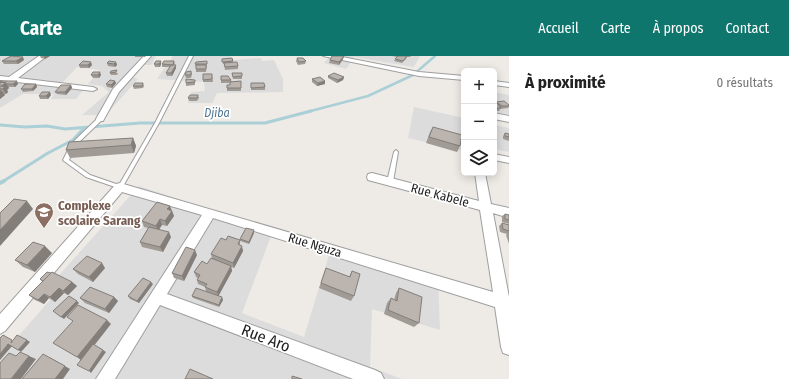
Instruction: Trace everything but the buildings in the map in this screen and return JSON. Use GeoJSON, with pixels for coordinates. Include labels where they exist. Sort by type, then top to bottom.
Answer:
{"type":"FeatureCollection","features":[{"type":"Feature","properties":{"kind":"street"},"geometry":{"type":"LineString","coordinates":[[11,79],[44,56]]}},
{"type":"Feature","properties":{"kind":"street"},"geometry":{"type":"LineString","coordinates":[[100,119],[116,91],[148,56]]}},
{"type":"Feature","properties":{"kind":"street"},"geometry":{"type":"LineString","coordinates":[[326,56],[419,74],[461,77]]}},
{"type":"Feature","properties":{"kind":"street"},"geometry":{"type":"LineString","coordinates":[[0,78],[93,89]]}},
{"type":"Feature","properties":{"kind":"street"},"geometry":{"type":"LineString","coordinates":[[497,83],[509,85]]}},
{"type":"Feature","properties":{"kind":"street"},"geometry":{"type":"LineString","coordinates":[[497,117],[509,119]]}},
{"type":"Feature","properties":{"kind":"street"},"geometry":{"type":"LineString","coordinates":[[497,158],[509,160]]}},
{"type":"Feature","properties":{"kind":"street"},"geometry":{"type":"LineString","coordinates":[[481,176],[506,303],[509,347]]}},
{"type":"Feature","properties":{"kind":"street","name":"Rue Kabele"},"geometry":{"type":"LineString","coordinates":[[372,177],[509,213]]}},
{"type":"Feature","properties":{"kind":"street"},"geometry":{"type":"LineString","coordinates":[[0,326],[120,188]]}},
{"type":"Feature","properties":{"kind":"street","name":"Rue Nguza"},"geometry":{"type":"LineString","coordinates":[[120,188],[210,213],[506,303]]}},
{"type":"Feature","properties":{"kind":"street"},"geometry":{"type":"LineString","coordinates":[[105,379],[210,213]]}},
{"type":"Feature","properties":{"kind":"street","name":"Rue Aro"},"geometry":{"type":"LineString","coordinates":[[157,297],[375,379]]}},
{"type":"Feature","properties":{"kind":"lane"},"geometry":{"type":"LineString","coordinates":[[100,119],[73,145],[66,160],[88,176],[120,188],[157,123],[191,56]]}},
{"type":"Feature","properties":{"kind":"lane"},"geometry":{"type":"LineString","coordinates":[[390,182],[396,152]]}},
{"type":"Feature","properties":{"kind":"shaded area"},"geometry":{"type":"Polygon","coordinates":[[[0,56],[156,56],[151,65],[138,65],[132,77],[138,79],[106,115],[82,115],[109,92],[102,86],[88,84],[100,70],[77,67],[62,83],[86,87],[76,99],[51,99],[54,94],[23,94],[0,108],[0,56]]]}},
{"type":"Feature","properties":{"kind":"shaded area"},"geometry":{"type":"Polygon","coordinates":[[[173,56],[230,56],[230,60],[261,58],[262,61],[274,60],[283,79],[283,92],[217,93],[212,103],[188,103],[191,92],[205,91],[204,82],[157,79],[173,56]]]}},
{"type":"Feature","properties":{"kind":"shaded area"},"geometry":{"type":"Polygon","coordinates":[[[330,56],[420,56],[414,67],[354,57],[346,69],[324,63],[330,56]]]}},
{"type":"Feature","properties":{"kind":"shaded area"},"geometry":{"type":"Polygon","coordinates":[[[497,93],[509,95],[509,114],[497,112],[497,93]]]}},
{"type":"Feature","properties":{"kind":"shaded area"},"geometry":{"type":"Polygon","coordinates":[[[414,107],[461,117],[461,150],[408,138],[414,107]]]}},
{"type":"Feature","properties":{"kind":"shaded area"},"geometry":{"type":"Polygon","coordinates":[[[497,126],[509,128],[509,152],[497,150],[497,126]]]}},
{"type":"Feature","properties":{"kind":"shaded area"},"geometry":{"type":"Polygon","coordinates":[[[139,186],[273,231],[242,313],[304,337],[332,245],[438,278],[440,330],[372,309],[370,367],[402,379],[0,379],[0,357],[50,300],[43,293],[139,186]]]}},
{"type":"Feature","properties":{"kind":"waterway","name":"Djiba"},"geometry":{"type":"LineString","coordinates":[[307,112],[368,96],[413,75],[435,56]]}},
{"type":"Feature","properties":{"kind":"waterway","name":"Djiba"},"geometry":{"type":"LineString","coordinates":[[0,125],[25,127],[47,126],[65,129],[140,123],[265,123],[311,111]]}},
{"type":"Feature","properties":{"kind":"waterway","name":"Djiba"},"geometry":{"type":"LineString","coordinates":[[2,182],[48,153],[73,140],[84,128]]}},
{"type":"Feature","properties":{"kind":"place","name":"Complexe scolaire Sarang"},"geometry":{"type":"Point","coordinates":[44,229]}}]}
